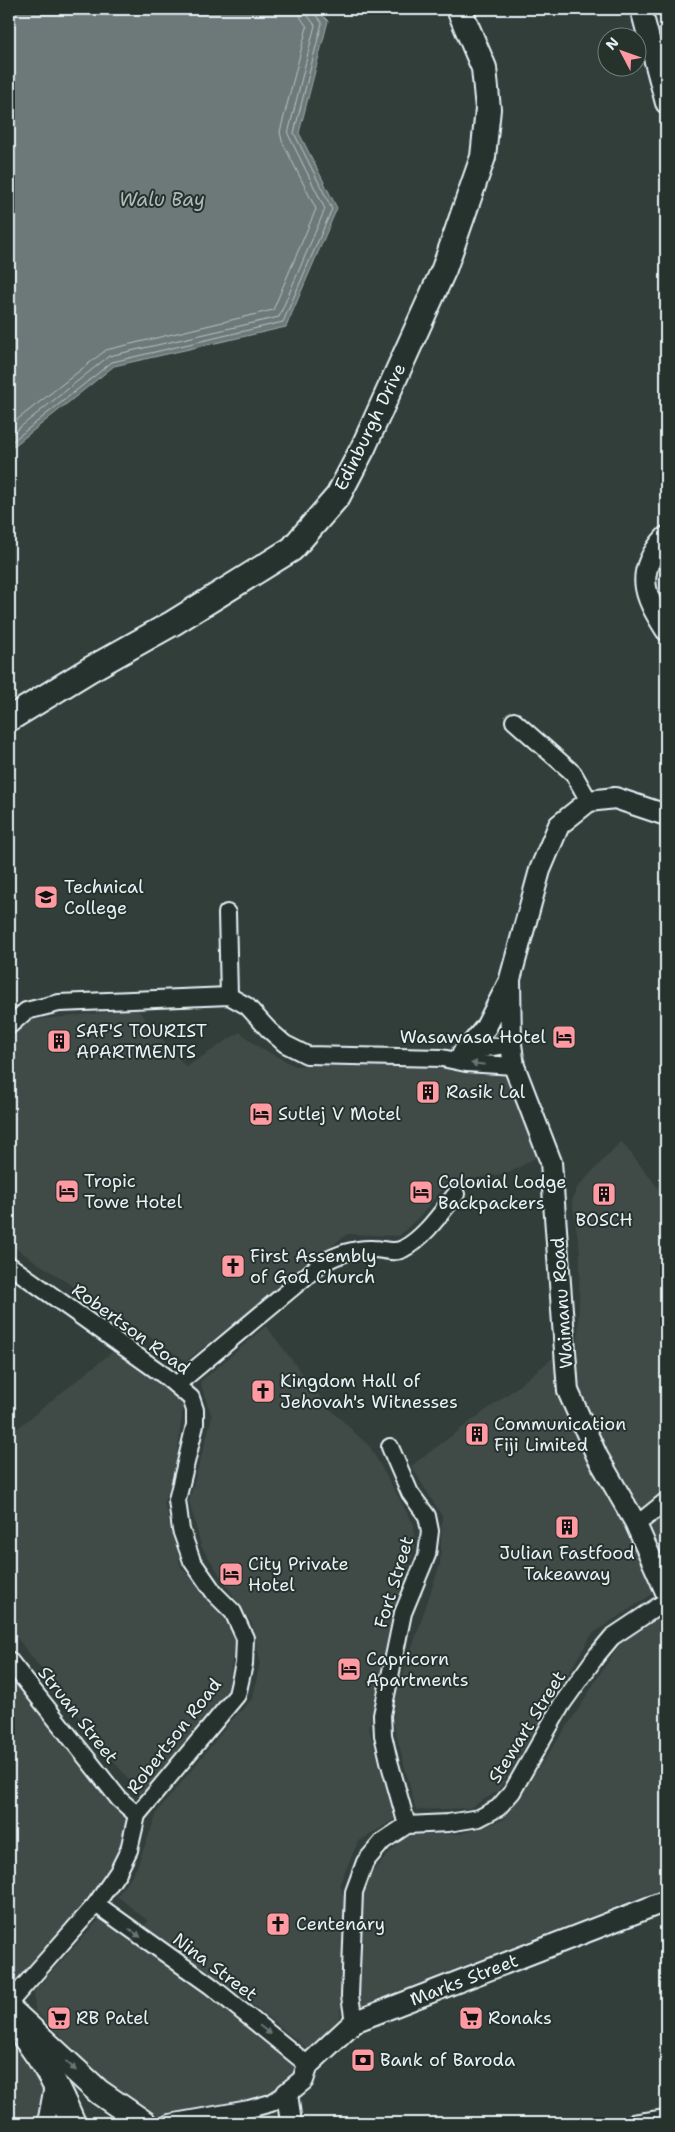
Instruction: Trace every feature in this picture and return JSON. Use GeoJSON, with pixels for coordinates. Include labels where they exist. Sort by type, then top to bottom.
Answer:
{"type":"FeatureCollection","features":[{"type":"Feature","properties":{"kind":"highway","name":"Edinburgh Drive"},"geometry":{"type":"LineString","coordinates":[[9,719],[89,670],[173,623],[292,549],[338,496],[363,448],[444,270],[483,158],[488,109],[484,68],[459,9]]}},
{"type":"Feature","properties":{"kind":"highway"},"geometry":{"type":"LineString","coordinates":[[9,2010],[16,2027],[39,2055],[54,2081],[73,2123]]}},
{"type":"Feature","properties":{"kind":"highway"},"geometry":{"type":"LineString","coordinates":[[9,2010],[99,2092],[144,2123]]}},
{"type":"Feature","properties":{"kind":"main road"},"geometry":{"type":"LineString","coordinates":[[641,9],[666,103]]}},
{"type":"Feature","properties":{"kind":"main road"},"geometry":{"type":"LineString","coordinates":[[666,537],[647,563],[644,585],[651,606],[666,630]]}},
{"type":"Feature","properties":{"kind":"main road","name":"Waimanu Road"},"geometry":{"type":"LineString","coordinates":[[666,815],[615,798],[589,802],[559,825],[540,870],[510,979],[511,1044],[514,1066],[550,1162],[568,1391],[597,1456],[635,1522],[666,1592]]}},
{"type":"Feature","properties":{"kind":"main road"},"geometry":{"type":"LineString","coordinates":[[467,1050],[486,1027],[510,979]]}},
{"type":"Feature","properties":{"kind":"main road","name":"Marks Street"},"geometry":{"type":"LineString","coordinates":[[287,2093],[303,2080],[308,2065],[354,2022],[666,1901]]}},
{"type":"Feature","properties":{"kind":"main road"},"geometry":{"type":"LineString","coordinates":[[287,2093],[291,2123]]}},
{"type":"Feature","properties":{"kind":"street"},"geometry":{"type":"LineString","coordinates":[[514,721],[573,773],[589,802]]}},
{"type":"Feature","properties":{"kind":"street"},"geometry":{"type":"LineString","coordinates":[[227,913],[229,996]]}},
{"type":"Feature","properties":{"kind":"street"},"geometry":{"type":"LineString","coordinates":[[9,1026],[26,1011],[59,1003],[229,996],[248,1006],[268,1030],[285,1044],[307,1055],[442,1058],[466,1063],[514,1066]]}},
{"type":"Feature","properties":{"kind":"street"},"geometry":{"type":"LineString","coordinates":[[442,1058],[467,1050],[511,1044]]}},
{"type":"Feature","properties":{"kind":"street"},"geometry":{"type":"LineString","coordinates":[[176,1385],[322,1263],[338,1254],[352,1251],[374,1249],[387,1252],[402,1250],[434,1222],[456,1194]]}},
{"type":"Feature","properties":{"kind":"street","name":"Robertson Road"},"geometry":{"type":"LineString","coordinates":[[9,1265],[176,1385],[191,1398],[195,1410],[195,1425],[177,1500],[182,1530],[192,1560],[215,1594],[233,1612],[245,1638],[244,1664],[237,1695],[137,1815],[129,1850],[118,1872],[96,1904],[9,2004]]}},
{"type":"Feature","properties":{"kind":"street","name":"Fort Street"},"geometry":{"type":"LineString","coordinates":[[390,1447],[410,1493],[428,1516],[430,1531],[427,1555],[403,1613],[382,1715],[383,1735],[407,1824]]}},
{"type":"Feature","properties":{"kind":"street"},"geometry":{"type":"LineString","coordinates":[[635,1522],[645,1518],[666,1501]]}},
{"type":"Feature","properties":{"kind":"street","name":"Stewart Street"},"geometry":{"type":"LineString","coordinates":[[407,1824],[448,1823],[479,1818],[498,1808],[512,1792],[562,1704],[597,1655],[612,1637],[666,1601]]}},
{"type":"Feature","properties":{"kind":"street","name":"Struan Street"},"geometry":{"type":"LineString","coordinates":[[9,1660],[119,1799],[137,1815]]}},
{"type":"Feature","properties":{"kind":"street"},"geometry":{"type":"LineString","coordinates":[[354,2022],[350,1996],[354,1892],[365,1862],[383,1841],[407,1824]]}},
{"type":"Feature","properties":{"kind":"street","name":"Nina Street"},"geometry":{"type":"LineString","coordinates":[[96,1904],[211,1986],[308,2065]]}},
{"type":"Feature","properties":{"kind":"street"},"geometry":{"type":"LineString","coordinates":[[46,2123],[54,2081]]}},
{"type":"Feature","properties":{"kind":"street"},"geometry":{"type":"LineString","coordinates":[[169,2123],[249,2109],[270,2103],[287,2093]]}},
{"type":"Feature","properties":{"kind":"street"},"geometry":{"type":"LineString","coordinates":[[633,2123],[666,2118]]}},
{"type":"Feature","properties":{"kind":"shaded area"},"geometry":{"type":"Polygon","coordinates":[[[666,546],[666,618],[650,585],[666,546]]]}},
{"type":"Feature","properties":{"kind":"shaded area"},"geometry":{"type":"Polygon","coordinates":[[[137,1009],[186,1067],[240,1032],[257,1046],[295,1066],[512,1062],[544,1153],[509,1173],[448,1182],[424,1212],[399,1236],[347,1234],[186,1361],[9,1244],[9,1045],[24,1021],[137,1009]]]}},
{"type":"Feature","properties":{"kind":"shaded area"},"geometry":{"type":"Polygon","coordinates":[[[621,1141],[666,1198],[666,1500],[645,1518],[627,1494],[577,1394],[580,1251],[572,1201],[577,1188],[621,1141]]]}},
{"type":"Feature","properties":{"kind":"shaded area"},"geometry":{"type":"Polygon","coordinates":[[[266,1326],[328,1407],[370,1447],[414,1525],[415,1547],[392,1615],[369,1728],[395,1819],[358,1842],[340,1883],[347,1910],[340,2017],[310,2051],[218,1977],[211,1986],[138,1935],[148,1921],[117,1896],[136,1869],[158,1811],[232,1720],[253,1698],[260,1661],[252,1624],[201,1546],[189,1501],[212,1417],[200,1382],[266,1326]]]}},
{"type":"Feature","properties":{"kind":"shaded area"},"geometry":{"type":"Polygon","coordinates":[[[117,1348],[184,1399],[175,1472],[164,1502],[181,1567],[226,1618],[235,1639],[228,1691],[143,1798],[9,1628],[9,1435],[117,1348]]]}},
{"type":"Feature","properties":{"kind":"shaded area"},"geometry":{"type":"Polygon","coordinates":[[[565,1348],[565,1397],[660,1589],[592,1634],[498,1791],[470,1808],[416,1810],[393,1722],[397,1693],[440,1564],[442,1516],[411,1466],[512,1391],[565,1348]]]}},
{"type":"Feature","properties":{"kind":"shaded area"},"geometry":{"type":"Polygon","coordinates":[[[666,1507],[666,1579],[643,1525],[666,1507]]]}},
{"type":"Feature","properties":{"kind":"shaded area"},"geometry":{"type":"Polygon","coordinates":[[[666,1612],[666,1887],[361,2006],[354,1940],[359,1886],[406,1835],[461,1834],[503,1820],[580,1707],[623,1639],[666,1612]]]}},
{"type":"Feature","properties":{"kind":"shaded area"},"geometry":{"type":"Polygon","coordinates":[[[9,1656],[134,1810],[124,1842],[93,1894],[9,1989],[9,1656]]]}},
{"type":"Feature","properties":{"kind":"shaded area"},"geometry":{"type":"Polygon","coordinates":[[[105,1913],[303,2066],[283,2091],[260,2101],[147,2120],[35,2011],[34,1991],[105,1913]]]}},
{"type":"Feature","properties":{"kind":"shaded area"},"geometry":{"type":"Polygon","coordinates":[[[9,2026],[46,2063],[55,2123],[9,2123],[9,2026]]]}},
{"type":"Feature","properties":{"kind":"water","name":"Walu Bay"},"geometry":{"type":"Polygon","coordinates":[[[9,9],[316,9],[328,21],[299,133],[337,208],[286,327],[114,366],[9,450],[9,9]]]}},
{"type":"Feature","properties":{"kind":"place","name":"Technical College"},"geometry":{"type":"Point","coordinates":[46,897]}},
{"type":"Feature","properties":{"kind":"place","name":"Wasawasa Hotel"},"geometry":{"type":"Point","coordinates":[564,1037]}},
{"type":"Feature","properties":{"kind":"place","name":"SAF'S TOURIST APARTMENTS"},"geometry":{"type":"Point","coordinates":[59,1041]}},
{"type":"Feature","properties":{"kind":"place","name":"Rasik Lal"},"geometry":{"type":"Point","coordinates":[428,1092]}},
{"type":"Feature","properties":{"kind":"place","name":"Sutlej V Motel"},"geometry":{"type":"Point","coordinates":[261,1114]}},
{"type":"Feature","properties":{"kind":"place","name":"Tropic Towe Hotel"},"geometry":{"type":"Point","coordinates":[67,1191]}},
{"type":"Feature","properties":{"kind":"place","name":"Colonial Lodge Backpackers"},"geometry":{"type":"Point","coordinates":[421,1192]}},
{"type":"Feature","properties":{"kind":"place","name":"BOSCH"},"geometry":{"type":"Point","coordinates":[604,1194]}},
{"type":"Feature","properties":{"kind":"place","name":"First Assembly of God Church"},"geometry":{"type":"Point","coordinates":[233,1266]}},
{"type":"Feature","properties":{"kind":"place","name":"Kingdom Hall of Jehovah's Witnesses"},"geometry":{"type":"Point","coordinates":[263,1391]}},
{"type":"Feature","properties":{"kind":"place","name":"Communication Fiji Limited"},"geometry":{"type":"Point","coordinates":[477,1434]}},
{"type":"Feature","properties":{"kind":"place","name":"Julian Fastfood Takeaway"},"geometry":{"type":"Point","coordinates":[567,1527]}},
{"type":"Feature","properties":{"kind":"place","name":"City Private Hotel"},"geometry":{"type":"Point","coordinates":[231,1574]}},
{"type":"Feature","properties":{"kind":"place","name":"Capricorn Apartments"},"geometry":{"type":"Point","coordinates":[349,1669]}},
{"type":"Feature","properties":{"kind":"place","name":"Centenary"},"geometry":{"type":"Point","coordinates":[278,1924]}},
{"type":"Feature","properties":{"kind":"place","name":"RB Patel"},"geometry":{"type":"Point","coordinates":[59,2018]}},
{"type":"Feature","properties":{"kind":"place","name":"Ronaks"},"geometry":{"type":"Point","coordinates":[471,2018]}},
{"type":"Feature","properties":{"kind":"place","name":"Bank of Baroda"},"geometry":{"type":"Point","coordinates":[363,2060]}}]}
